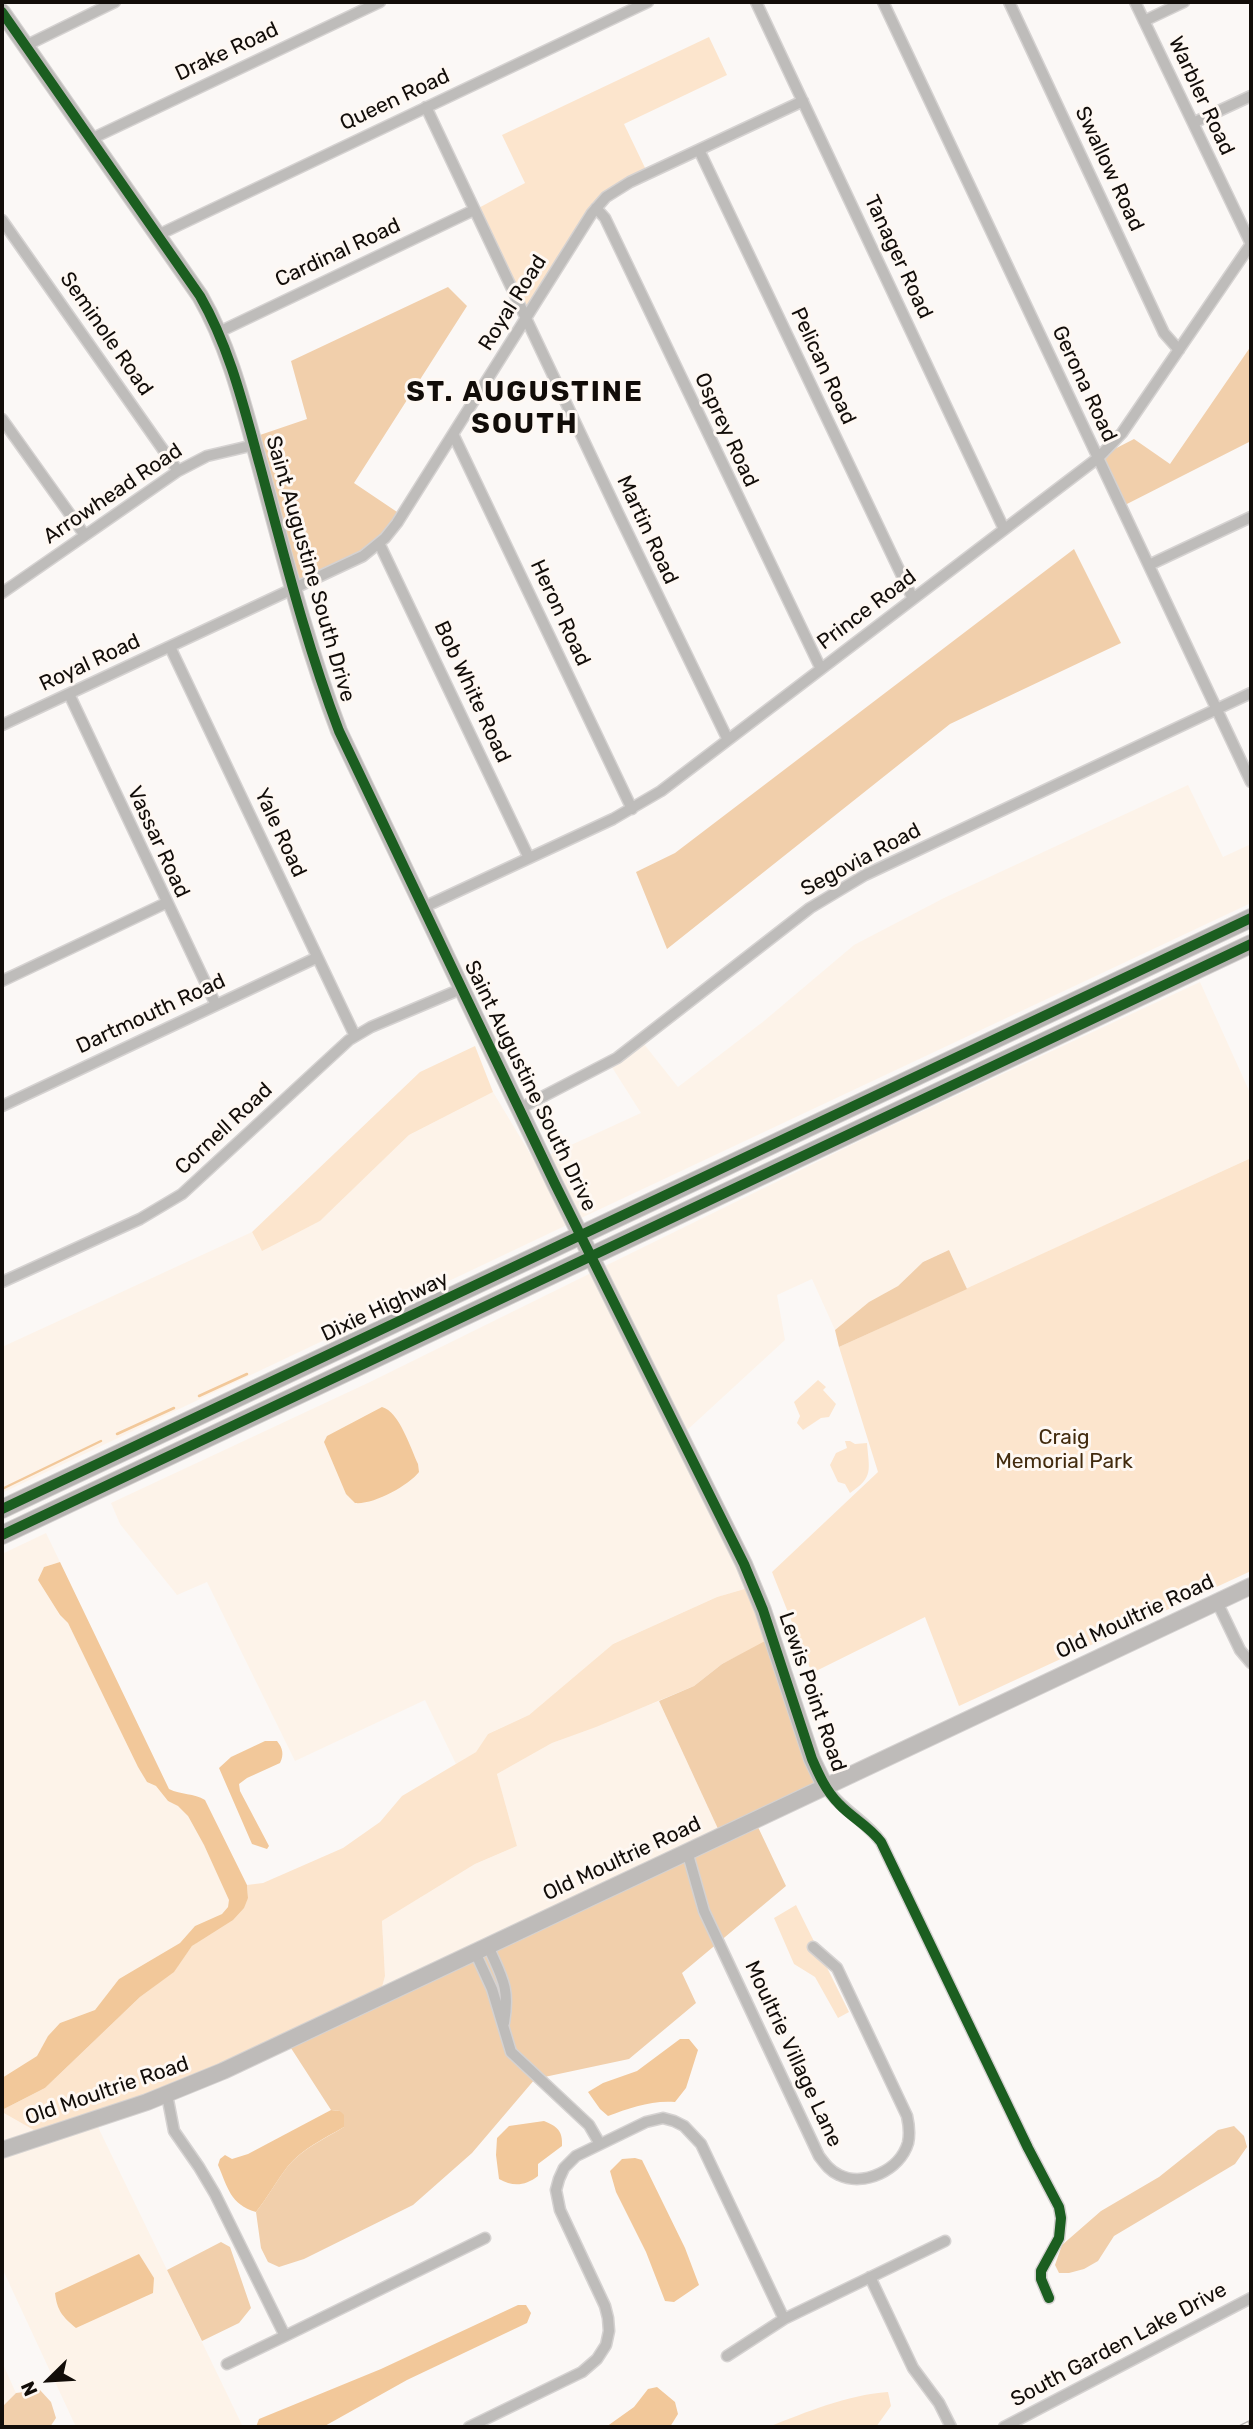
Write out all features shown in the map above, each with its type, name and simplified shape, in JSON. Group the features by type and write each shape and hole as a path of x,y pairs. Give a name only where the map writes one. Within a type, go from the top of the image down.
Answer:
{"main road":[{"name":"Dixie Highway","path":"2,1509 1251,918"},
{"name":"Dixie Highway","path":"2,1535 1251,944"},
{"path":"959,1057 968,1077"}],"street":[{"path":"25,46 115,2"},
{"name":"Drake Road","path":"91,139 380,2"},
{"name":"Queen Road","path":"158,235 648,2"},
{"name":"Tanager Road","path":"756,2 1004,529"},
{"name":"Gerona Road","path":"883,2 1251,782"},
{"name":"Swallow Road","path":"1009,2 1164,333 1179,350"},
{"name":"Warbler Road","path":"1135,2 1251,244"},
{"path":"1144,21 1184,2"},
{"name":"Saint Augustine South Drive","path":"2,12 200,296 219,332 254,445 311,652 339,731 581,1236"},
{"path":"1193,123 1251,96"},
{"name":"Royal Road","path":"2,725 355,561 379,544 397,523 596,208 606,197 629,182 803,101"},
{"name":"Martin Road","path":"426,107 728,740"},
{"name":"Pelican Road","path":"699,150 913,599"},
{"name":"Osprey Road","path":"596,208 606,218 821,669"},
{"name":"Cardinal Road","path":"219,332 474,210"},
{"name":"Seminole Road","path":"2,220 178,471"},
{"name":"Prince Road","path":"422,908 632,809 661,791 1098,458 1122,433 1251,244"},
{"path":"2,419 84,534"},
{"name":"Heron Road","path":"453,434 632,809"},
{"name":"Arrowhead Road","path":"2,593 178,471 216,453 254,445"},
{"path":"1149,565 1251,517"},
{"name":"Bob White Road","path":"379,544 529,858"},
{"name":"Yale Road","path":"170,647 355,1036"},
{"name":"Segovia Road","path":"519,1110 617,1058 837,890 1251,693"},
{"name":"Vassar Road","path":"69,694 216,1005"},
{"path":"2,981 166,903"},
{"name":"Dartmouth Road","path":"2,1106 316,958"},
{"name":"Cornell Road","path":"2,1282 140,1219 182,1194 335,1050 371,1027 461,989"},
{"name":"Lewis Point Road","path":"581,1236 744,1564 763,1610 812,1759 825,1786 837,1802 867,1826 881,1842 1059,2207 1059,2238 1041,2271 1041,2279 1049,2298"},
{"path":"194,1418 204,1440"},
{"name":"Old Moultrie Road","path":"2,2150 167,2095 223,2071 1251,1586"},
{"path":"1217,1602 1240,1650 1250,1660"},
{"name":"Moultrie Village Lane","path":"687,1852 704,1911 819,2157 828,2168 840,2176 869,2178 885,2171 904,2153 909,2130 907,2116 836,1968 813,1947"},
{"path":"482,1949 506,1992 508,2001 504,2026 511,2052 589,2125 600,2144"},
{"path":"167,2095 174,2131 207,2180 285,2336"},
{"path":"469,2427 582,2372 597,2359 606,2345 609,2331 605,2306 561,2210 556,2190 564,2168 576,2156 646,2122 663,2119 684,2126 701,2144 784,2319"},
{"path":"227,2364 485,2238"},
{"path":"727,2356 784,2319 945,2241"},
{"path":"870,2277 913,2368 939,2403 951,2427"},
{"name":"South Garden Lake Drive","path":"1004,2427 1251,2298"}],"shaded area":[{"path":"448,287 467,306 354,483 403,516 379,546 299,587 257,436 307,419 291,361"},
{"path":"1251,346 1251,441 1123,506 1097,458 1134,439 1170,464"},
{"path":"1074,549 1121,643 950,724 667,949 636,872 675,853"},
{"path":"1188,785 1223,857 1251,844 1251,903 579,1219 547,1156 641,1113 608,1061 640,1039 678,1087 764,1021 854,945 944,898"},
{"path":"1200,982 1251,1095 1251,1158 967,1289 949,1250 923,1262 898,1286 869,1302 835,1330 812,1279 777,1295 785,1340 685,1432 603,1267 876,1133"},
{"path":"493,1092 569,1224 2,1493 2,1347 252,1232 261,1250 320,1221 409,1135"},
{"path":"949,1250 967,1289 839,1347 835,1330 869,1302 898,1286 923,1262"},
{"path":"593,1272 748,1588 717,1597 613,1644 529,1715 488,1734 476,1752 456,1764 425,1700 295,1761 207,1582 177,1595 120,1524 111,1503 370,1382"},
{"path":"382,1407 394,1415 399,1423 419,1472 390,1494 355,1503 346,1494 324,1442 327,1436"},
{"path":"46,1533 60,1562 44,1567 59,1615 68,1623 147,1782 156,1786 168,1801 178,1805 188,1816 230,1900 222,1914 195,1926 180,1943 119,1979 95,2010 60,2023 48,2036 37,2056 2,2078 2,1554"},
{"path":"60,1562 169,1789 205,1800 247,1885 248,1898 244,1908 233,1920 192,1946 174,1972 140,1997 45,2088 2,2110 2,2078 37,2056 48,2036 60,2023 95,2010 119,1979 180,1943 195,1926 222,1914 228,1907 229,1900 188,1816 168,1801 156,1786 147,1782 138,1767 68,1623 38,1580 44,1567"},
{"path":"765,1641 817,1784 719,1831 659,1701 694,1686 722,1664"},
{"path":"659,1701 719,1831 381,1991 385,1976 382,1921 475,1864 517,1846 497,1774 552,1743"},
{"path":"265,1741 277,1741 282,1749 280,1763 239,1784 240,1791 269,1846 267,1849 252,1844 219,1768 231,1757"},
{"path":"757,1825 786,1886 682,1973 696,2003 629,2059 535,2079 472,2153 413,2205 304,2259 279,2267 268,2262 261,2248 256,2212 284,2171 300,2154 344,2127 340,2111 331,2110 289,2045"},
{"path":"680,2039 689,2039 698,2050 686,2088 675,2102 649,2103 608,2116 600,2109 588,2092 603,2083 637,2071"},
{"path":"331,2110 340,2111 344,2115 344,2127 300,2154 284,2171 256,2212 235,2200 218,2165 220,2159 225,2155 232,2159 248,2154"},
{"path":"2,2112 39,2133 2,2145"},
{"path":"544,2121 558,2130 562,2146 538,2164 538,2176 533,2179 519,2184 499,2179 497,2138 509,2126"},
{"path":"97,2125 243,2427 76,2427 2,2268 2,2155"},
{"path":"1234,2126 1244,2136 1247,2147 1235,2164 1114,2236 1098,2261 1084,2269 1059,2273 1055,2265 1062,2245 1101,2211 1159,2177 1218,2130"},
{"path":"622,2159 642,2160 685,2248 699,2285 674,2302 665,2301 646,2252 616,2192 610,2171"},
{"path":"221,2242 230,2247 251,2308 239,2323 202,2341 167,2270"},
{"path":"139,2254 154,2278 153,2293 76,2328 64,2317 57,2305 55,2293"},
{"path":"518,2305 526,2305 531,2313 527,2323 407,2380 323,2427 256,2427 259,2419 381,2369"},
{"path":"2,2362 16,2393 2,2407"},
{"path":"657,2387 675,2402 678,2414 670,2427 606,2427 634,2407 648,2389"},
{"path":"40,2390 51,2402 56,2418 50,2427 2,2427 2,2407 16,2393"}],"green space":[{"path":"709,37 727,75 624,124 647,172 613,190 527,317 473,211 525,183 502,135"},
{"path":"475,1046 493,1092 409,1135 320,1221 262,1251 252,1232 420,1072"},
{"name":"Craig Memorial Park","path":"1251,1158 1251,1571 959,1706 925,1617 812,1673 772,1572 878,1472 839,1347"},
{"path":"818,1380 826,1387 823,1390 836,1404 829,1417 821,1418 803,1430 797,1423 800,1416 794,1402"},
{"path":"845,1441 867,1443 869,1460 866,1477 850,1493 845,1484 838,1482 830,1465 836,1453 847,1448"},
{"path":"748,1588 768,1641 722,1664 694,1686 552,1743 497,1774 517,1846 475,1864 382,1921 385,1976 381,1991 183,2083 39,2133 2,2112 45,2088 140,1997 174,1971 192,1946 248,1898 247,1885 263,1883 343,1848 380,1822 402,1796 476,1752 488,1734 529,1715 613,1644 717,1597"},
{"path":"796,1905 849,2012 838,2018 815,1977 794,1964 774,1918"},
{"path":"888,2392 891,2406 876,2427 768,2427 842,2400"}],"waterway":[{"path":"199,1396 247,1374"},
{"path":"117,1434 174,1408"},
{"path":"2,1489 101,1441"}],"railway":[{"path":"1241,2427 1251,2422"}],"cycle path":[{"path":"2,12 200,296 211,316 235,379 306,632 339,731 555,1184 744,1564 763,1610 820,1777 839,1804 881,1842 1059,2207 1059,2238 1041,2271 1041,2279 1049,2298"},
{"path":"2,1509 1251,918"},
{"path":"2,1535 1251,944"}],"district":[{"name":"ST. AUGUSTINE SOUTH","path":"525,409"}]}
